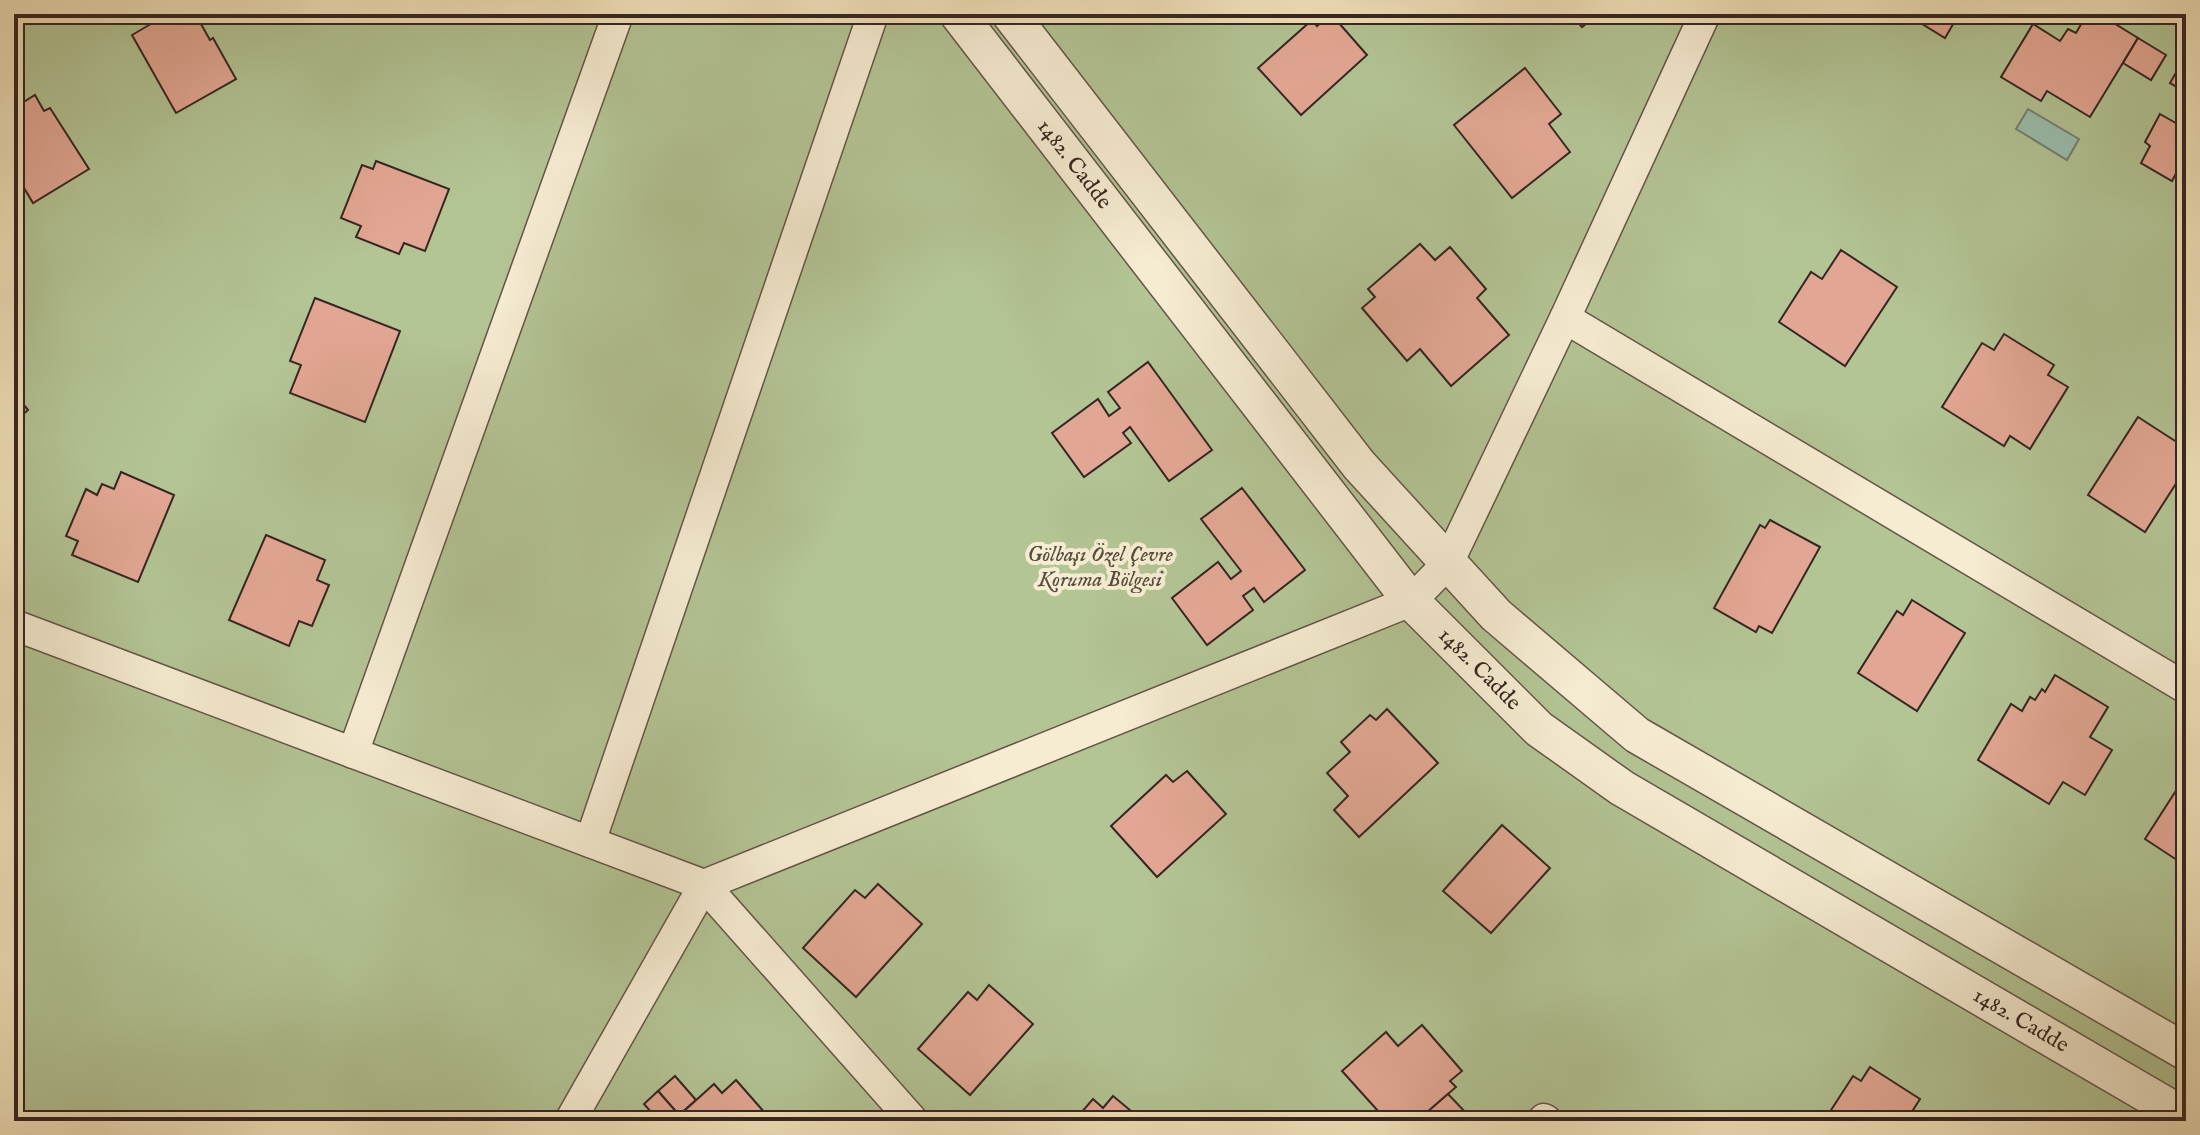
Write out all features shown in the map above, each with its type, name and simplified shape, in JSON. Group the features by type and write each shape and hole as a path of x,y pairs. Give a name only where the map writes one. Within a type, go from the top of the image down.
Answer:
{"street":[{"path":"353,753 618,14"},
{"path":"590,842 873,14"},
{"name":"1482. Cadde","path":"958,14 1411,601 1539,729 1622,788 2186,1117"},
{"name":"1482. Cadde","path":"1010,14 1359,465 1496,615 1637,735 2186,1052"},
{"path":"570,1121 704,885 1411,601 1448,563 1705,14"},
{"path":"1565,318 2186,688"},
{"path":"14,625 704,885 913,1121"}],"green space":[{"name":"Gölbaşı Özel Çevre Koruma Bölgesi","path":"14,14 2186,14 2186,1121 14,1121"}],"shaded area":[{"path":"2028,109 2079,139 2067,160 2016,129"}],"building":[{"path":"168,14 190,14 193,20 197,17 236,79 176,113 132,35"},
{"path":"1331,14 1367,55 1301,115 1258,68 1312,20 1317,26"},
{"path":"1571,14 1598,14 1582,27"},
{"path":"1906,14 1959,14 1945,38"},
{"path":"2087,14 2099,14 2138,38 2090,117 2047,91 2041,101 2001,77 2033,24 2060,41 2068,29 2076,33"},
{"path":"2138,38 2166,55 2151,80 2123,63"},
{"path":"2186,55 2186,92 2170,83"},
{"path":"1525,68 1561,114 1549,124 1570,152 1512,198 1454,125"},
{"path":"35,95 44,111 50,108 89,169 33,203 14,171 14,108"},
{"path":"2160,114 2181,126 2186,117 2186,172 2179,168 2172,181 2141,163 2150,146 2145,142"},
{"path":"376,161 449,189 425,251 404,243 399,254 356,237 361,226 341,218 362,165 373,169"},
{"path":"1420,244 1435,260 1450,247 1486,289 1477,298 1509,335 1451,386 1420,349 1407,361 1362,308 1375,297 1368,289"},
{"path":"1841,250 1897,287 1845,366 1779,322 1811,272 1822,279"},
{"path":"315,298 400,331 365,422 290,393 301,365 290,361"},
{"path":"2004,334 2054,365 2048,375 2068,387 2030,449 2010,436 2004,446 1942,407 1982,343 1994,350"},
{"path":"1148,362 1212,450 1169,481 1130,427 1123,433 1131,443 1084,477 1052,433 1098,399 1109,416 1120,408 1108,392"},
{"path":"14,393 28,410 14,422"},
{"path":"2138,417 2186,448 2186,468 2145,532 2088,495"},
{"path":"14,435 23,447 14,455"},
{"path":"121,472 174,495 138,582 72,555 78,541 66,536 86,489 97,495 102,484 114,489"},
{"path":"1242,488 1305,570 1264,602 1254,588 1243,596 1253,610 1207,645 1172,598 1218,562 1231,579 1241,571 1201,519"},
{"path":"1770,520 1820,547 1772,633 1759,626 1756,632 1714,608 1760,525 1765,528"},
{"path":"266,535 325,560 317,580 329,585 312,626 299,621 289,646 229,620"},
{"path":"1912,600 1965,633 1917,711 1858,673 1897,611 1903,615"},
{"path":"2055,675 2108,707 2090,737 2112,750 2085,795 2063,782 2049,804 1978,760 2011,704 2022,711 2030,697 2035,700 2042,689 2045,692"},
{"path":"1387,709 1438,763 1359,837 1334,810 1348,796 1327,773 1350,752 1341,742 1370,715 1376,720"},
{"path":"1187,771 1226,814 1157,877 1111,826 1166,775 1173,782"},
{"path":"2186,775 2186,866 2145,839"},
{"path":"1502,825 1550,868 1491,933 1443,891"},
{"path":"878,884 922,924 856,997 803,948 855,890 865,898"},
{"path":"989,985 1033,1024 970,1095 918,1049 968,992 977,1000"},
{"path":"1422,1025 1462,1071 1450,1081 1456,1087 1417,1121 1387,1121 1342,1071 1386,1032 1398,1046"},
{"path":"1870,1067 1920,1099 1906,1121 1824,1121 1853,1076 1861,1081"},
{"path":"675,1076 696,1100 679,1115 658,1091"},
{"path":"736,1080 772,1121 673,1121 714,1084 722,1093"},
{"path":"658,1091 679,1115 673,1121 659,1121 644,1104"},
{"path":"1448,1094 1468,1115 1461,1121 1417,1121"},
{"path":"1113,1096 1143,1121 1074,1121 1093,1099 1103,1108"}]}
